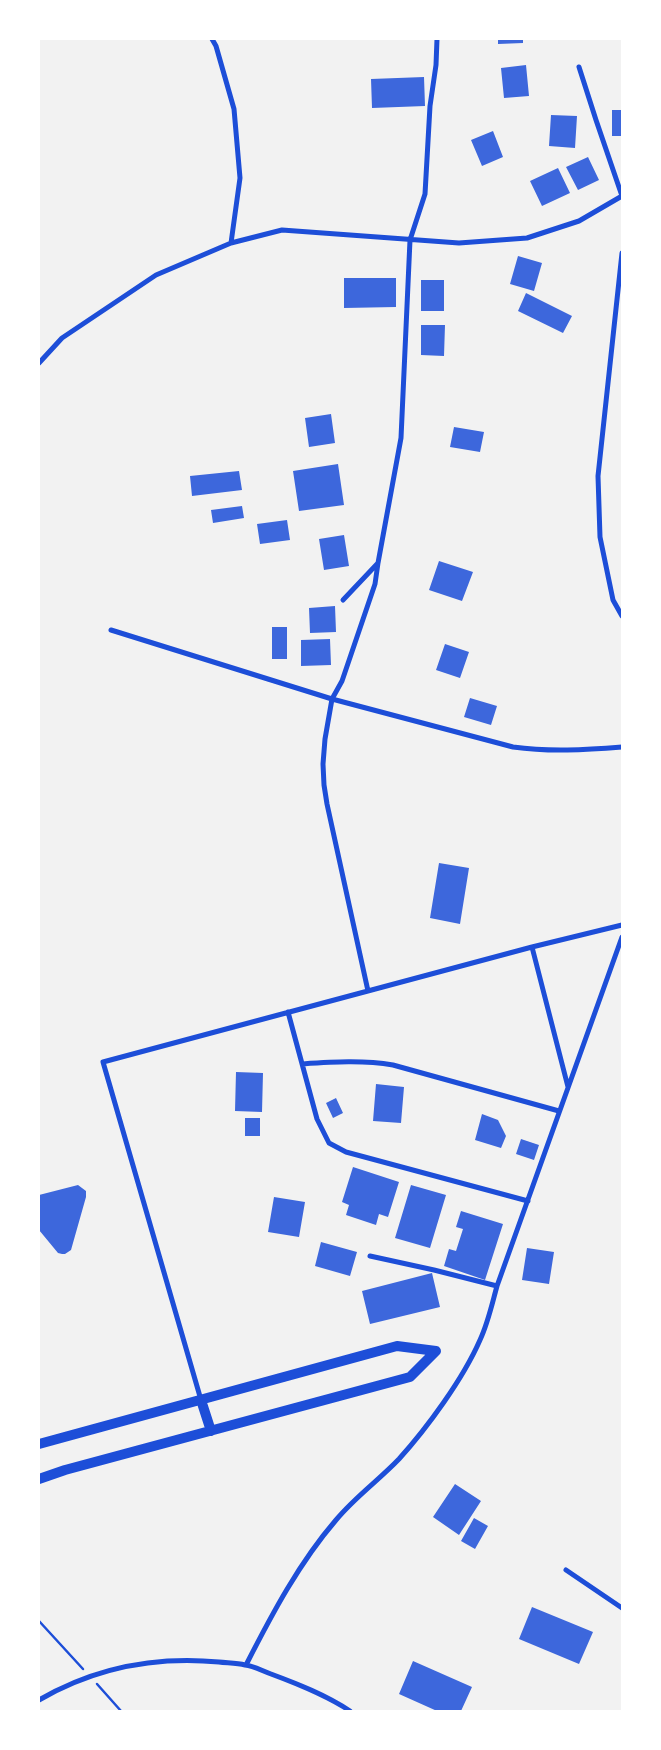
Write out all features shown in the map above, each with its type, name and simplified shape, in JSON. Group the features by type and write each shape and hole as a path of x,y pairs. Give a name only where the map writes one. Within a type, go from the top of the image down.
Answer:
{"main road":[{"path":"39,1444 397,1346 436,1351 410,1377 65,1470 39,1479"},
{"path":"201,1400 211,1431"}],"street":[{"path":"212,39 216,46 234,109 240,178 231,243"},
{"path":"368,991 324,785 325,739 332,699 342,681 375,584 401,438 410,240 425,194 430,106 436,65 437,39"},
{"path":"39,363 62,338 156,276 231,243 282,230 459,243 527,238 579,221 622,196 580,67"},
{"path":"622,253 598,476 600,538 613,600 622,616"},
{"path":"343,600 378,563"},
{"path":"111,630 332,699 513,747 535,750 582,750 622,747"},
{"path":"201,1400 103,1062 532,947 622,925"},
{"path":"246,1665 273,1610 307,1558 354,1500 397,1460 418,1437 458,1379 480,1340 497,1286 622,936"},
{"path":"532,947 568,1087"},
{"path":"288,1012 317,1119 330,1144 337,1148 528,1201"},
{"path":"302,1064 374,1062 393,1065 559,1111"},
{"path":"370,1256 497,1286"},
{"path":"566,1570 622,1608"},
{"path":"39,1700 90,1676 125,1666 160,1661 204,1661 246,1665 298,1684 350,1711"}],"path":[{"path":"39,1621 121,1711"}],"building":[{"path":"498,39 523,39 523,43 498,44"},
{"path":"526,65 529,96 504,98 501,68"},
{"path":"424,77 425,106 372,108 371,79"},
{"path":"612,110 622,110 622,136 612,136"},
{"path":"551,115 577,116 575,148 549,146"},
{"path":"493,131 503,157 482,166 471,140"},
{"path":"588,157 599,180 578,190 566,167"},
{"path":"558,168 570,193 542,206 530,181"},
{"path":"518,256 542,263 534,291 510,284"},
{"path":"344,278 396,278 396,307 344,308"},
{"path":"421,280 444,280 444,311 421,311"},
{"path":"526,293 572,316 563,333 518,311"},
{"path":"421,325 445,325 444,356 421,355"},
{"path":"331,414 335,443 309,447 305,418"},
{"path":"454,427 484,432 480,452 450,447"},
{"path":"338,464 344,505 299,511 293,471"},
{"path":"239,471 242,490 192,496 190,476"},
{"path":"242,506 244,518 213,523 211,510"},
{"path":"287,520 290,540 260,544 257,524"},
{"path":"344,535 349,566 324,570 319,539"},
{"path":"439,561 473,572 462,601 429,590"},
{"path":"335,606 336,632 310,633 309,608"},
{"path":"272,627 287,627 287,659 272,659"},
{"path":"330,639 331,665 301,666 301,640"},
{"path":"445,644 469,652 460,678 436,670"},
{"path":"470,698 497,706 491,725 464,717"},
{"path":"439,863 469,868 460,924 430,918"},
{"path":"236,1072 263,1073 262,1112 235,1111"},
{"path":"376,1084 404,1087 401,1123 373,1121"},
{"path":"336,1098 343,1113 333,1118 326,1103"},
{"path":"482,1114 498,1120 506,1136 501,1148 475,1140"},
{"path":"245,1118 260,1118 260,1136 245,1136"},
{"path":"521,1139 539,1145 534,1160 516,1154"},
{"path":"353,1167 399,1182 388,1217 379,1214 376,1225 346,1215 349,1205 342,1202"},
{"path":"78,1185 86,1191 86,1197 71,1250 65,1254 58,1253 39,1230 39,1195"},
{"path":"411,1185 446,1195 430,1248 395,1238"},
{"path":"274,1197 305,1202 299,1237 268,1232"},
{"path":"461,1211 503,1224 485,1280 444,1266 449,1249 456,1251 463,1229 456,1227"},
{"path":"321,1242 357,1252 350,1276 315,1266"},
{"path":"527,1248 554,1252 549,1284 522,1280"},
{"path":"432,1273 440,1307 370,1324 362,1291"},
{"path":"455,1484 481,1501 459,1535 433,1517"},
{"path":"474,1518 488,1526 475,1549 461,1541"},
{"path":"532,1607 593,1632 579,1664 519,1639"},
{"path":"413,1661 472,1687 461,1711 437,1711 399,1694"}]}
